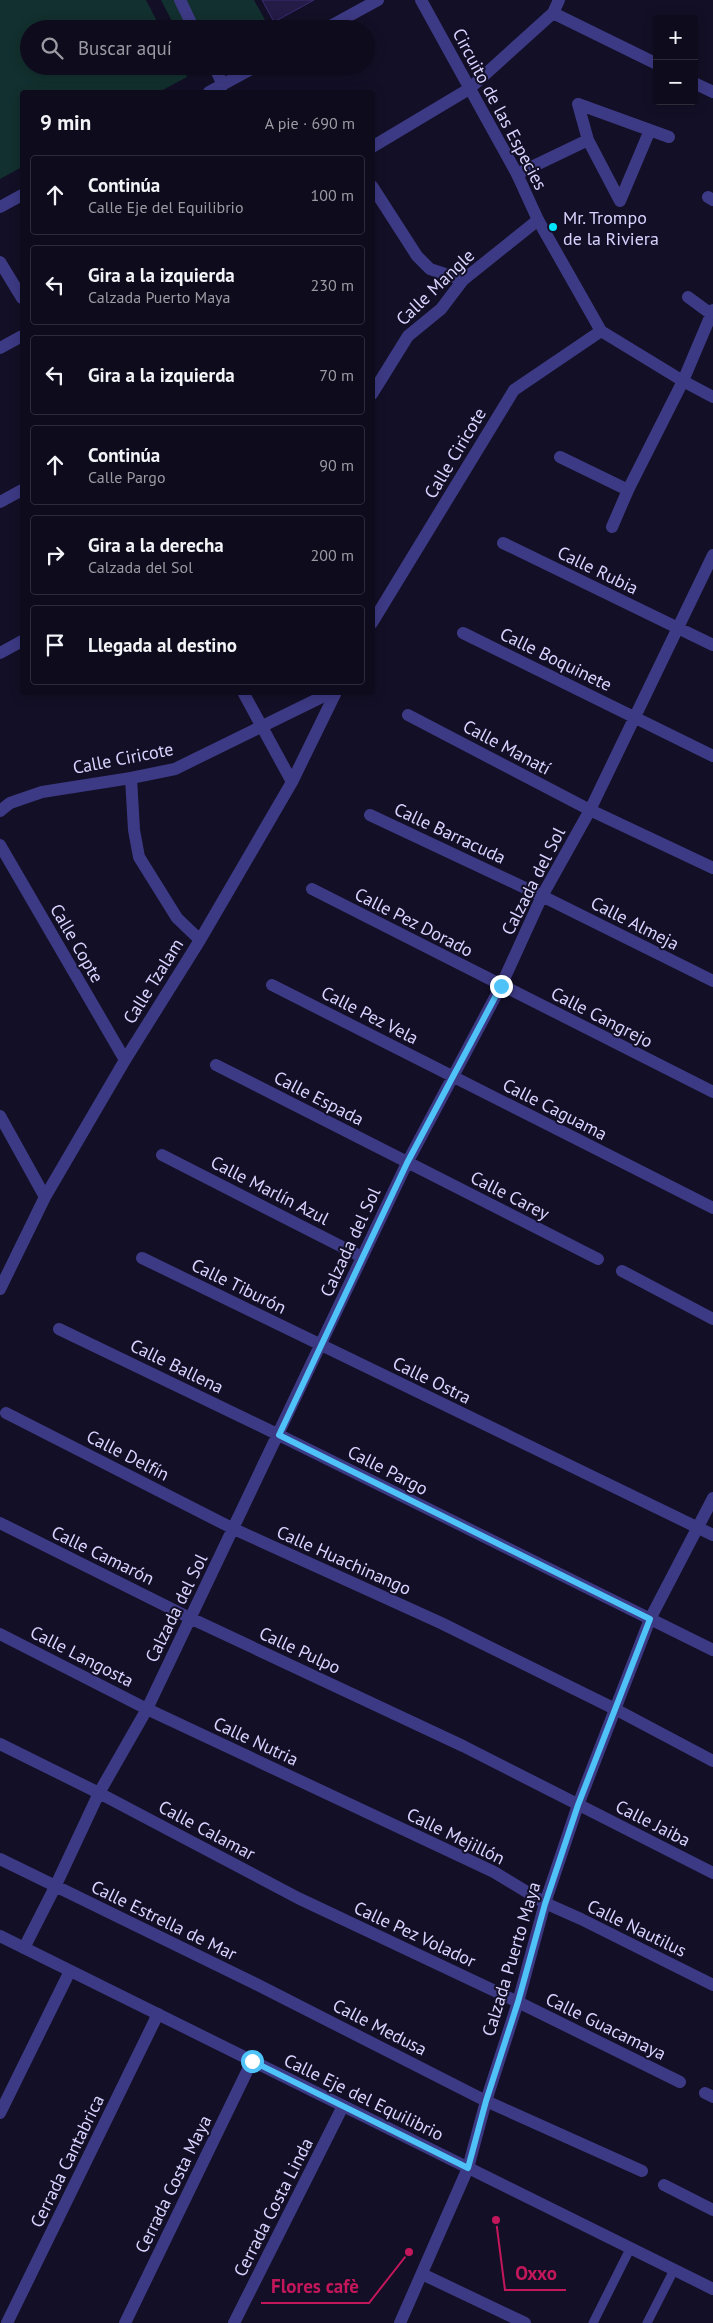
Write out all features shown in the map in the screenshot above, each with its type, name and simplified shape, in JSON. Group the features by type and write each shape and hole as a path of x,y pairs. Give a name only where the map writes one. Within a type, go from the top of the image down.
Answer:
{"street":[{"path":"180,0 190,20"},
{"path":"341,20 378,0"},
{"name":"Circuito de las Especies","path":"421,0 517,174 538,220 600,331 683,382 713,397"},
{"path":"375,145 469,88 553,13 559,0"},
{"path":"553,13 653,62"},
{"path":"218,75 223,85"},
{"path":"213,90 241,75"},
{"path":"698,85 713,92"},
{"path":"650,130 620,201 588,140 578,104 650,130 669,138"},
{"path":"517,174 588,140"},
{"path":"375,191 417,256 430,269 463,280"},
{"path":"0,207 20,196"},
{"name":"Calle Mangle","path":"375,389 408,336 441,309 463,280 538,220"},
{"path":"0,262 20,295"},
{"path":"612,528 628,490 683,382 712,312 688,297"},
{"name":"Calle Ciricote","path":"375,618 514,390 600,331"},
{"path":"0,348 20,337"},
{"path":"560,457 628,490"},
{"path":"0,502 20,491"},
{"name":"Calle Rubia","path":"503,543 713,645"},
{"name":"Calzada del Sol","path":"24,1948 99,1793 148,1709 407,1163 501,986 542,896 590,810 713,555"},
{"name":"Calle Boquinete","path":"463,633 713,756"},
{"path":"0,653 20,642"},
{"path":"245,695 292,782"},
{"name":"Calle Ciricote","path":"0,811 10,803 42,792 175,769 326,695"},
{"name":"Calle Tzalam","path":"0,1288 45,1197 125,1060 200,940 292,782 335,695"},
{"name":"Calle Manatí","path":"408,715 590,810 713,868"},
{"path":"131,778 134,830 139,857 177,918 200,940"},
{"name":"Calle Barracuda","path":"370,815 542,896"},
{"name":"Calle Copte","path":"0,845 125,1060"},
{"name":"Calle Pez Dorado","path":"312,889 501,986"},
{"name":"Calle Almeja","path":"542,896 713,981"},
{"name":"Calle Pez Vela","path":"272,985 453,1076"},
{"name":"Calle Cangrejo","path":"501,986 713,1092"},
{"name":"Calle Espada","path":"216,1065 407,1163"},
{"name":"Calle Caguama","path":"453,1076 713,1208"},
{"path":"0,1116 45,1197"},
{"name":"Calle Marlín Azul","path":"162,1155 362,1257"},
{"name":"Calle Carey","path":"407,1163 598,1259"},
{"name":"Calle Tiburón","path":"142,1258 320,1346"},
{"path":"622,1270 713,1319"},
{"name":"Calle Ballena","path":"59,1329 279,1435"},
{"name":"Calle Ostra","path":"320,1346 713,1535"},
{"name":"Calle Delfín","path":"6,1413 234,1529"},
{"name":"Calle Pargo","path":"279,1435 713,1650"},
{"name":"Calzada Puerto Maya","path":"400,2323 468,2168 486,2101 518,2002 545,1904 578,1805 650,1619 713,1498"},
{"name":"Calle Camarón","path":"0,1523 190,1618"},
{"name":"Calle Huachinango","path":"234,1529 441,1622 615,1709 713,1761"},
{"name":"Calle Pulpo","path":"190,1618 395,1714 578,1805"},
{"name":"Calle Langosta","path":"0,1634 148,1709"},
{"name":"Calle Nutria","path":"148,1709 350,1804"},
{"name":"Calle Calamar","path":"0,1744 99,1793 298,1898"},
{"name":"Calle Mejillón","path":"350,1804 494,1872 545,1904"},
{"name":"Calle Jaiba","path":"578,1805 713,1873"},
{"name":"Calle Estrella de Mar","path":"0,1859 258,1985"},
{"name":"Calle Pez Volador","path":"298,1898 518,2002"},
{"name":"Calle Nautilus","path":"545,1904 580,1919 713,1985"},
{"name":"Calle Eje del Equilibrio","path":"0,1936 713,2289"},
{"path":"0,2114 70,1971"},
{"name":"Calle Medusa","path":"258,1985 486,2101 642,2171"},
{"name":"Calle Guacamaya","path":"518,2002 680,2082"},
{"name":"Cerrada Cantabrica","path":"7,2323 158,2014"},
{"name":"Cerrada Costa Maya","path":"125,2323 252,2061"},
{"name":"Cerrada Costa Linda","path":"234,2323 343,2106"},
{"path":"664,2185 713,2210"},
{"path":"422,2274 524,2323"}],"lane":[{"path":"593,2323 630,2249"},
{"path":"646,2323 674,2270"}],"green space":[{"path":"0,0 146,0 156,20 20,20 20,75 186,75 187,77 163,90 20,90 20,168 0,179"},
{"path":"161,0 254,0 265,20 171,20"}],"building":[{"path":"262,0 314,0 278,20 273,20"}],"place":[{"name":"Mr. Trompo de la Riviera","path":"553,227"},
{"name":"Oxxo","path":"496,2220"},
{"name":"Flores cafè","path":"409,2252"}],"route":[{"path":"252,2061 468,2168 486,2101 518,2002 545,1904 578,1805 650,1619 279,1435 407,1163 501,986"}]}
